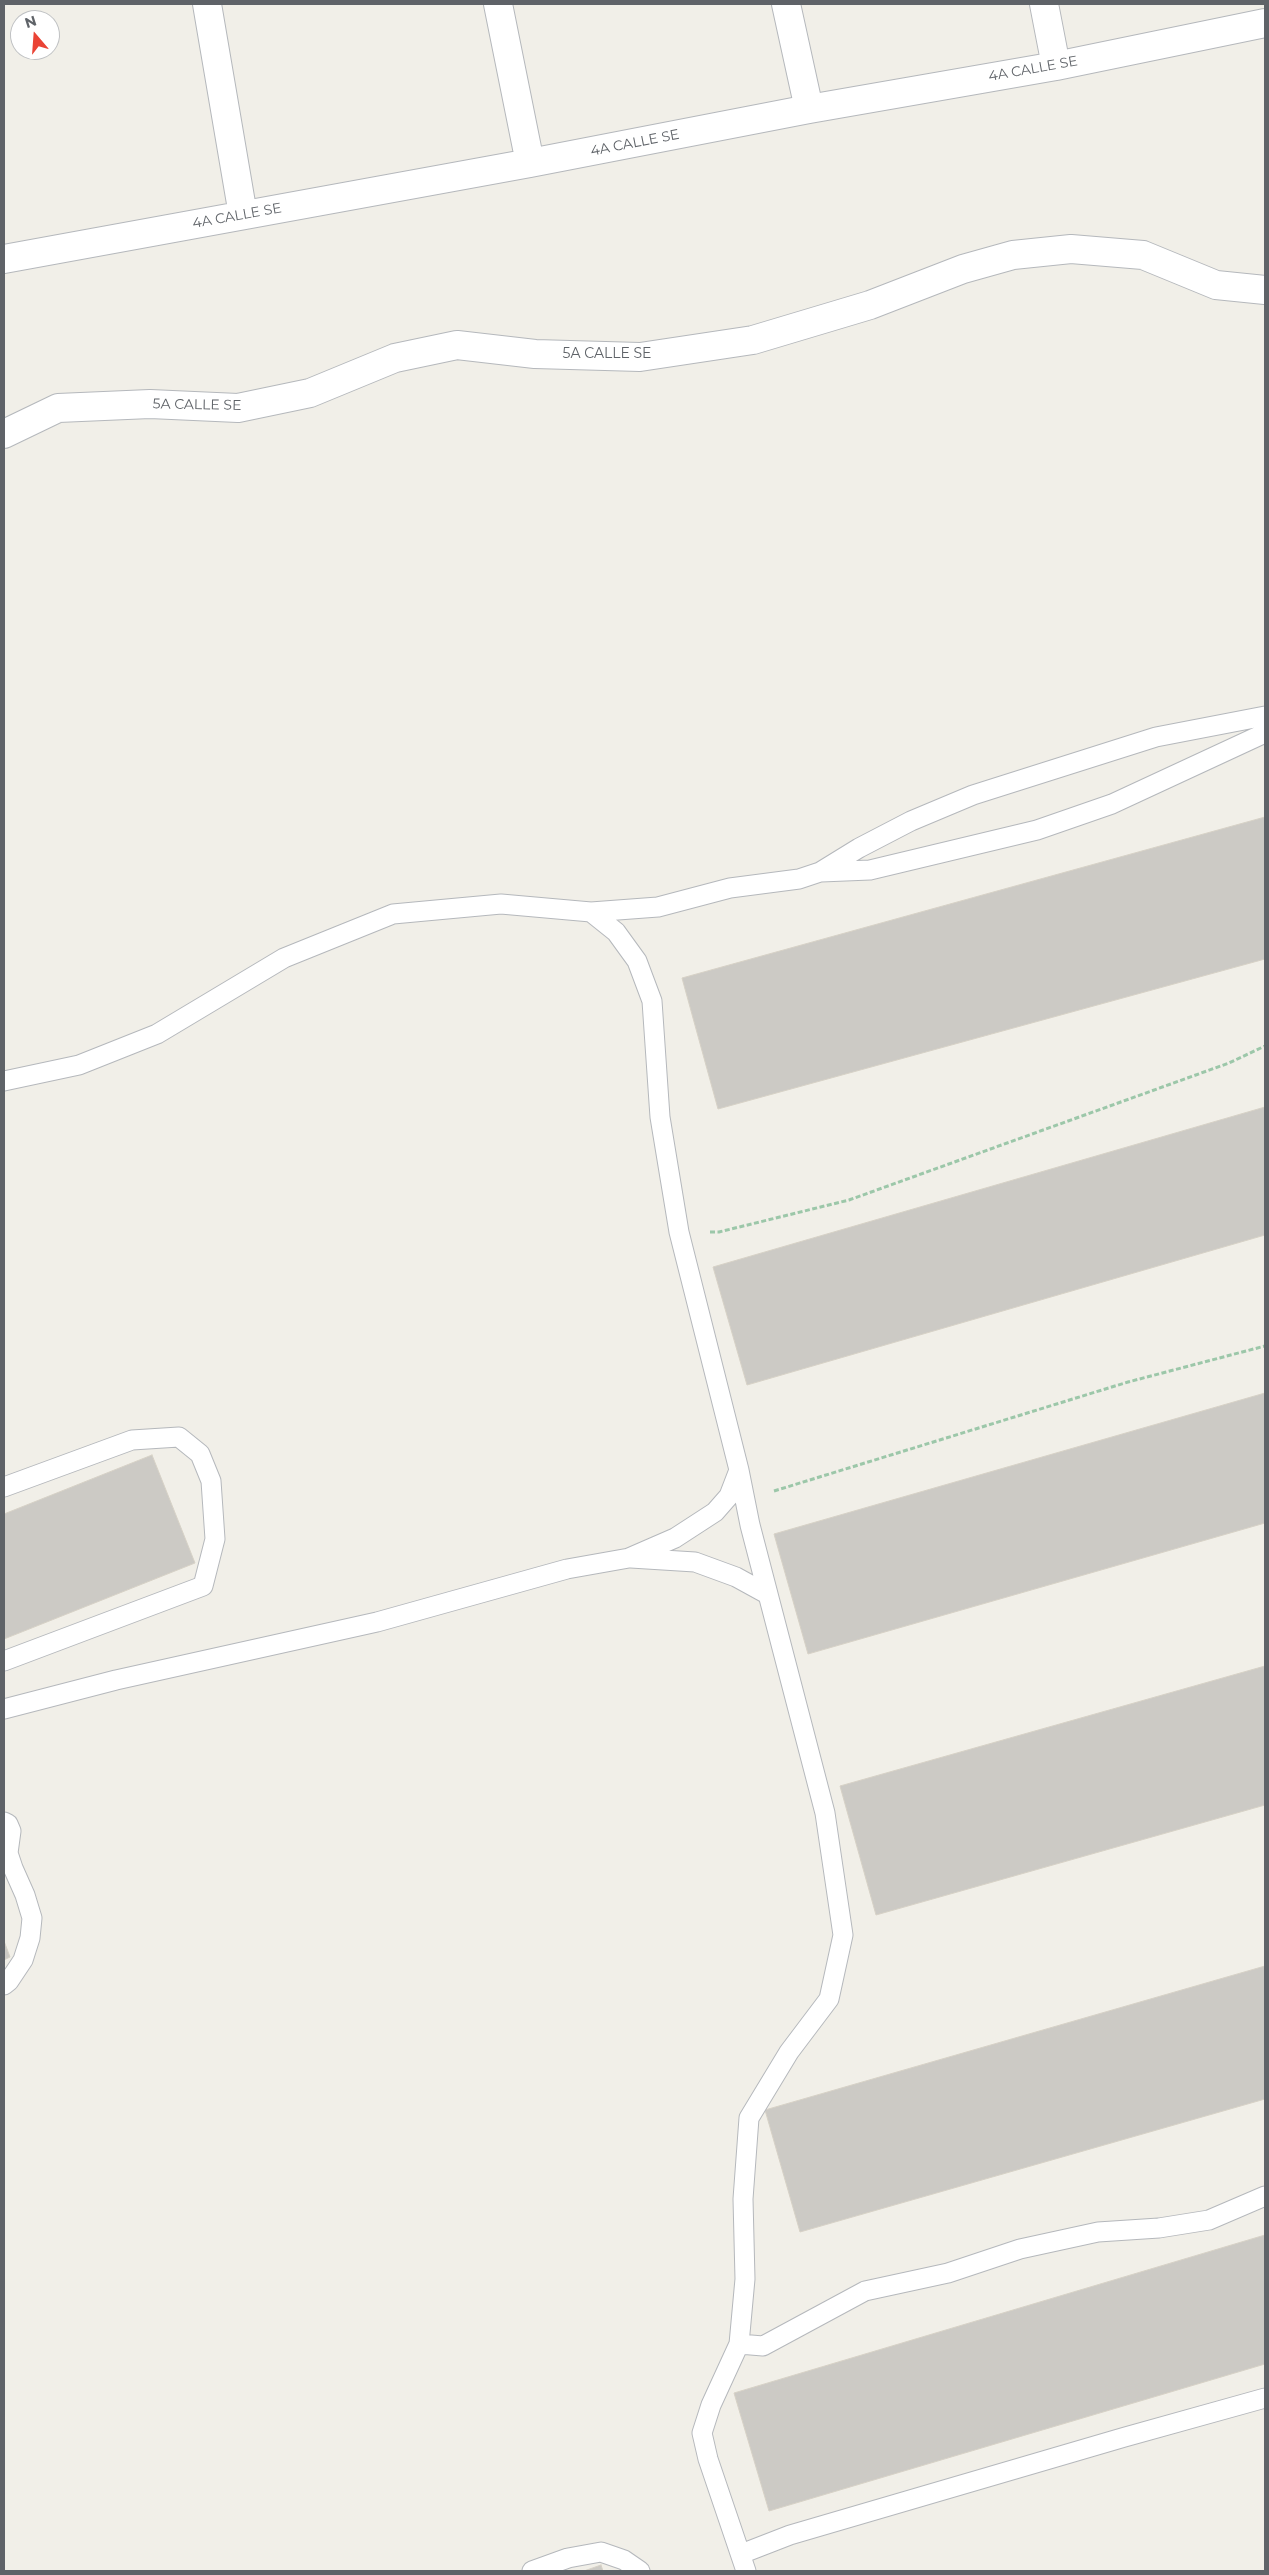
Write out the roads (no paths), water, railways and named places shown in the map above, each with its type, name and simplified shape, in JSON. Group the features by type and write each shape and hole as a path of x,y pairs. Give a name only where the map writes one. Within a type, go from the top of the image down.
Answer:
{"street":[{"path":"207,4 243,215"},
{"path":"498,4 530,163"},
{"path":"786,4 809,109"},
{"path":"1044,4 1056,66"},
{"name":"4A CALLE SE","path":"4,259 530,163 809,109 1056,66 1265,23"},
{"name":"5A CALLE SE","path":"4,434 58,408 150,404 238,408 310,393 394,358 457,345 535,354 640,356 753,340 870,305 963,269 1013,255 1071,249 1143,255 1216,285 1265,290"}],"lane":[{"path":"4,1081 79,1065 157,1034 284,958 393,914 500,904 590,912 658,907 714,892 799,879 820,872 859,848 911,821 973,795 1156,737 1265,716"},
{"path":"820,872 870,870 1037,830 1112,804 1265,733"},
{"path":"590,912 616,932 638,961 652,1001 660,1117 679,1232 739,1470 744,1499 767,1594 825,1813 843,1935 829,1999 788,2052 749,2118 743,2199 745,2280 739,2344 711,2405 702,2434 708,2459 744,2563 817,2527 1265,2398"},
{"path":"4,1487 132,1440 179,1437 200,1454 211,1481 215,1539 203,1586 4,1661"},
{"path":"4,1709 116,1680 377,1622 567,1569 629,1558 675,1538 715,1512 729,1496 739,1470"},
{"path":"629,1558 695,1562 736,1577 767,1594"},
{"path":"4,1822 8,1824 11,1831 8,1853 26,1895 32,1918 30,1938 23,1960 9,1981 4,1985"},
{"path":"739,2344 763,2346 865,2291 948,2272 1020,2249 1098,2232 1159,2228 1209,2220 1265,2196"},
{"path":"532,2571 568,2558 601,2552 624,2560 640,2571"}]}
